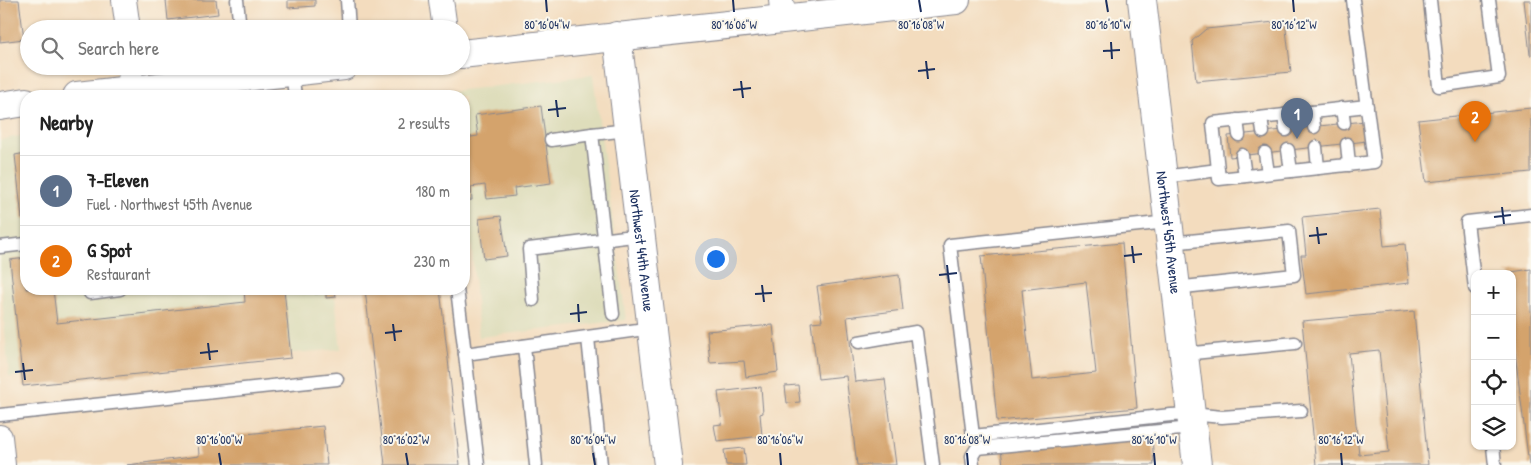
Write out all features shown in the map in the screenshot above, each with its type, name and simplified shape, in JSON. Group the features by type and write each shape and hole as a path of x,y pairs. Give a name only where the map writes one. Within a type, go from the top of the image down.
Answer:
{"street":[{"path":"124,0 127,20"},
{"path":"441,0 444,20"},
{"path":"470,53 617,36 782,9 956,0"},
{"name":"Northwest 45th Avenue","path":"1142,0 1197,465"},
{"name":"Northwest 44th Avenue","path":"617,36 668,465"},
{"path":"104,90 131,84 190,90 235,75"},
{"path":"256,75 294,84 319,75"},
{"path":"0,106 20,103"},
{"path":"0,437 3,465"}],"lane":[{"path":"237,0 239,20"},
{"path":"346,0 348,20"},
{"path":"1353,0 1374,162 1219,179 1213,123 1366,106"},
{"path":"1430,0 1439,86 1499,77 1489,0"},
{"path":"1342,108 1344,124"},
{"path":"1312,112 1314,127"},
{"path":"1284,115 1286,130"},
{"path":"1261,118 1263,132"},
{"path":"1238,120 1239,135"},
{"path":"551,140 628,130"},
{"path":"592,134 613,314"},
{"path":"1347,144 1349,164"},
{"path":"1316,147 1318,168"},
{"path":"1288,150 1291,171"},
{"path":"1266,152 1268,173"},
{"path":"1242,155 1245,176"},
{"path":"1163,177 1218,170"},
{"path":"1473,270 1467,222 1531,215"},
{"path":"1175,288 1294,276 1289,231 1169,233 950,246 973,436 1192,421"},
{"path":"533,300 528,249 641,235"},
{"path":"0,247 20,245"},
{"path":"458,295 478,465"},
{"path":"466,354 652,328"},
{"path":"860,342 916,332 932,465"},
{"path":"588,338 601,465"},
{"path":"1183,354 1294,343"},
{"path":"524,346 536,465"},
{"path":"0,415 337,379"},
{"path":"973,465 972,456 977,448 1222,417 1301,412"},
{"path":"1493,450 1495,465"}],"shaded area":[{"path":"593,75 626,320 479,337 470,227 470,90 462,90"},
{"path":"20,136 20,295 335,295 341,349 9,377 0,271 0,140"}],"building":[{"path":"0,0 19,0 22,20 20,20 20,40 0,42"},
{"path":"166,0 216,0 218,14 168,20"},
{"path":"288,0 315,0 315,6 288,8"},
{"path":"1524,0 1531,0 1531,55 1530,55"},
{"path":"1285,21 1291,72 1196,81 1192,41 1206,29"},
{"path":"541,106 551,183 514,188 515,196 487,199 485,185 471,187 472,200 470,200 470,137 478,136 475,115"},
{"path":"1531,108 1531,172 1426,182 1418,120"},
{"path":"1365,121 1367,141 1230,157 1228,136"},
{"path":"20,154 20,201 15,155"},
{"path":"1380,209 1384,246 1405,244 1409,283 1306,294 1301,255 1306,255 1302,217"},
{"path":"501,216 507,256 484,259 479,219"},
{"path":"1122,243 1137,408 997,421 981,256","holes":["1086,282 1096,373 1032,380 1022,290"]},
{"path":"20,259 20,295 54,295 57,323 245,302 244,295 285,295 291,358 23,386 10,260"},
{"path":"1531,269 1531,465 1529,465 1516,361 1516,271"},
{"path":"899,275 903,310 847,317 855,382 885,379 896,465 857,465 846,376 818,379 811,322 822,321 817,286"},
{"path":"326,295 336,295 336,297 326,298"},
{"path":"366,295 441,295 460,465 385,465"},
{"path":"1414,311 1428,465 1316,465 1302,321","holes":["1379,350 1389,452 1359,455 1349,353"]},
{"path":"773,325 778,372 746,377 744,361 710,363 707,331"},
{"path":"798,385 800,402 787,403 785,386"},
{"path":"761,387 763,413 760,414 762,436 717,441 714,425 722,424 718,392"},
{"path":"323,426 327,465 127,465 199,456 198,439"},
{"path":"1152,436 1154,465 1003,465 1001,449"},
{"path":"744,448 746,465 726,465 724,450"}],"place":[{"name":"7-Eleven","path":"1297,139"},
{"name":"G Spot","path":"1475,142"}]}
